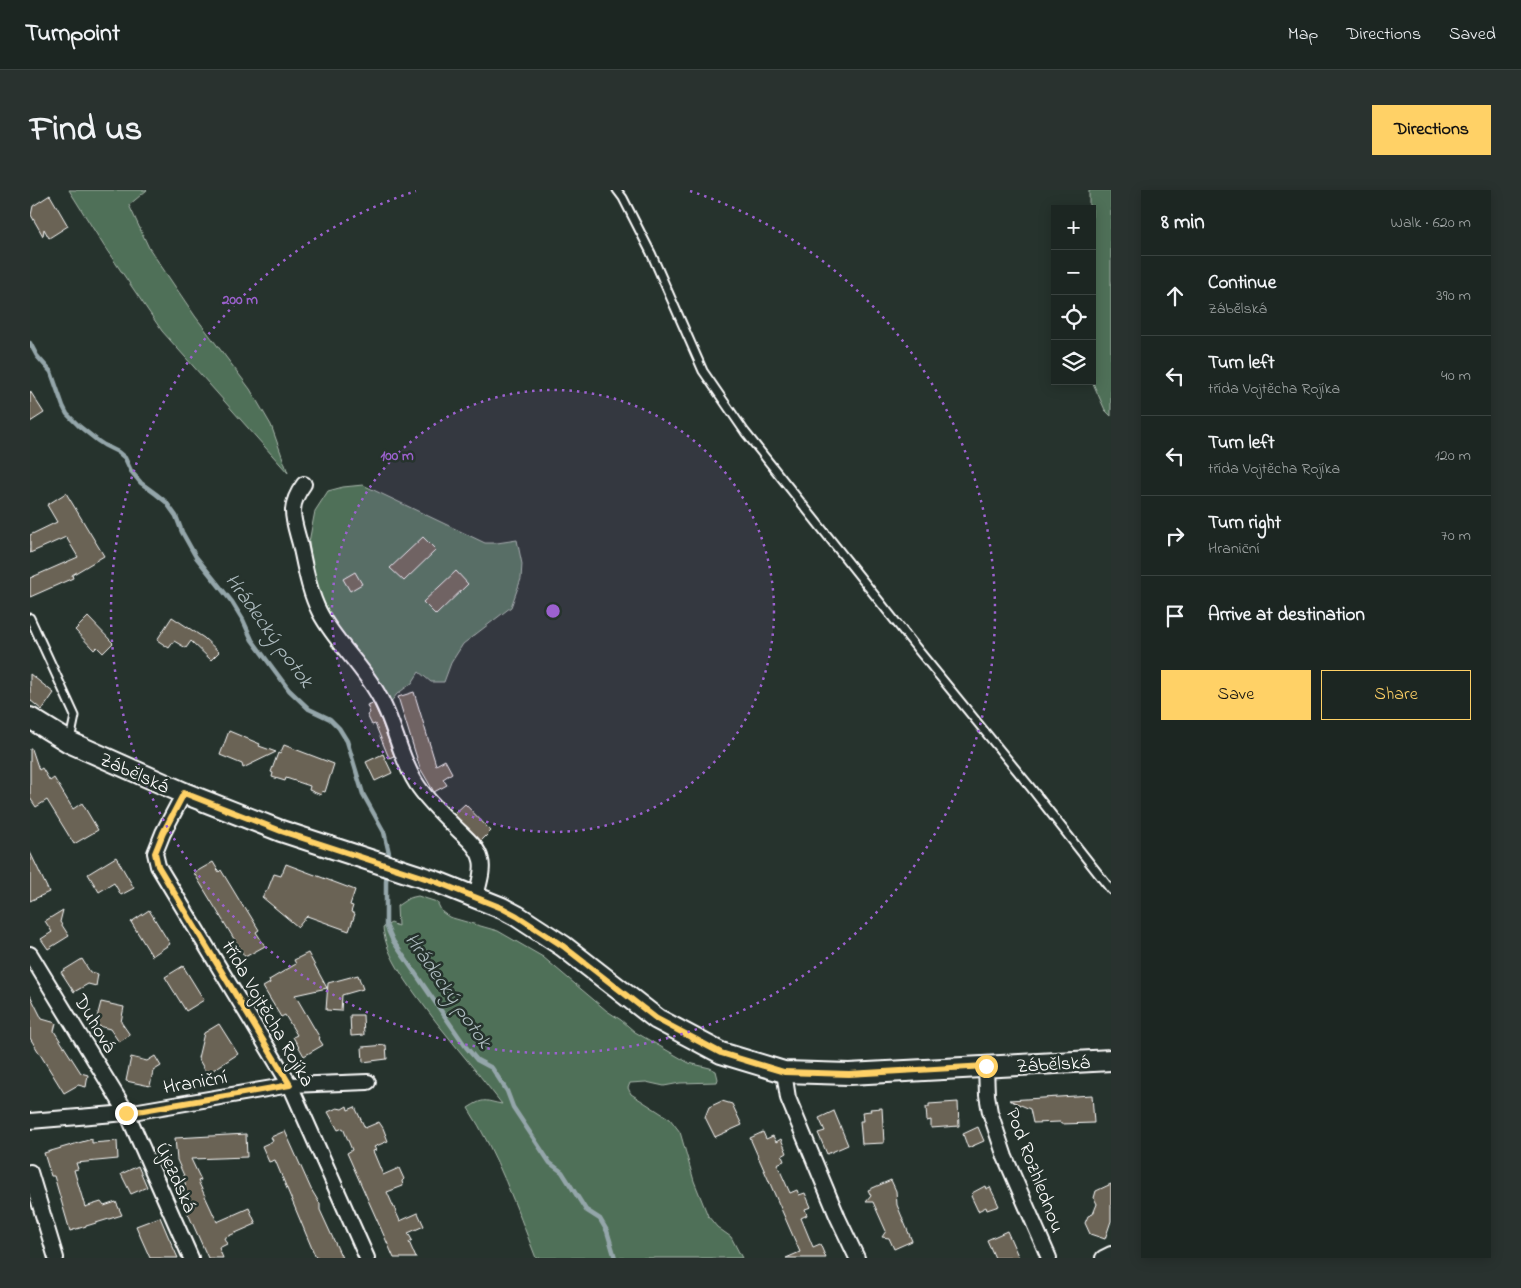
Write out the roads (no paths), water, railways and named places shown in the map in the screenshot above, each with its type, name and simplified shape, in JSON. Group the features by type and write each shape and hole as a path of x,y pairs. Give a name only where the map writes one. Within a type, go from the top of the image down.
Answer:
{"main road":[{"name":"Zábělská","path":"30,718 69,742 184,793 281,831 437,882 517,916 555,941 657,1019 721,1053 784,1072 849,1074 1111,1060"}],"street":[{"path":"304,484 296,495 292,509 311,591 320,612 334,634 380,696 406,765 416,783 477,850 482,861 476,897"},
{"name":"třída Vojtěcha Rojíka","path":"184,793 163,833 155,853 158,866 290,1085 367,1258"},
{"name":"Duhová","path":"30,954 126,1113"},
{"name":"Pod Rozhlednou","path":"986,1066 987,1095 993,1121 1005,1157 1049,1258"},
{"path":"784,1072 788,1098 856,1258"},
{"name":"Hraniční","path":"30,1121 126,1113 290,1085 368,1082"},
{"name":"Újezdská","path":"126,1113 191,1258"},
{"path":"30,1172 56,1258"},
{"path":"1103,1258 1111,1254"}],"lane":[{"path":"617,190 651,253 703,371 744,432 919,651 1032,788 1111,890"},
{"path":"30,618 75,716 69,742"}],"waterway":[{"name":"Hrádecký potok","path":"30,343 37,356 51,372 67,414 98,441 125,458 131,471 141,483 166,502 176,516 182,532 196,557 232,602 252,640 289,690 309,709 330,719 339,728 347,741 363,794 384,832 389,860"},
{"name":"Hrádecký potok","path":"387,870 386,925 393,941 466,1047 477,1060 492,1068 507,1091 513,1107 550,1163 562,1172 586,1210 600,1219 607,1231 615,1258"}]}
